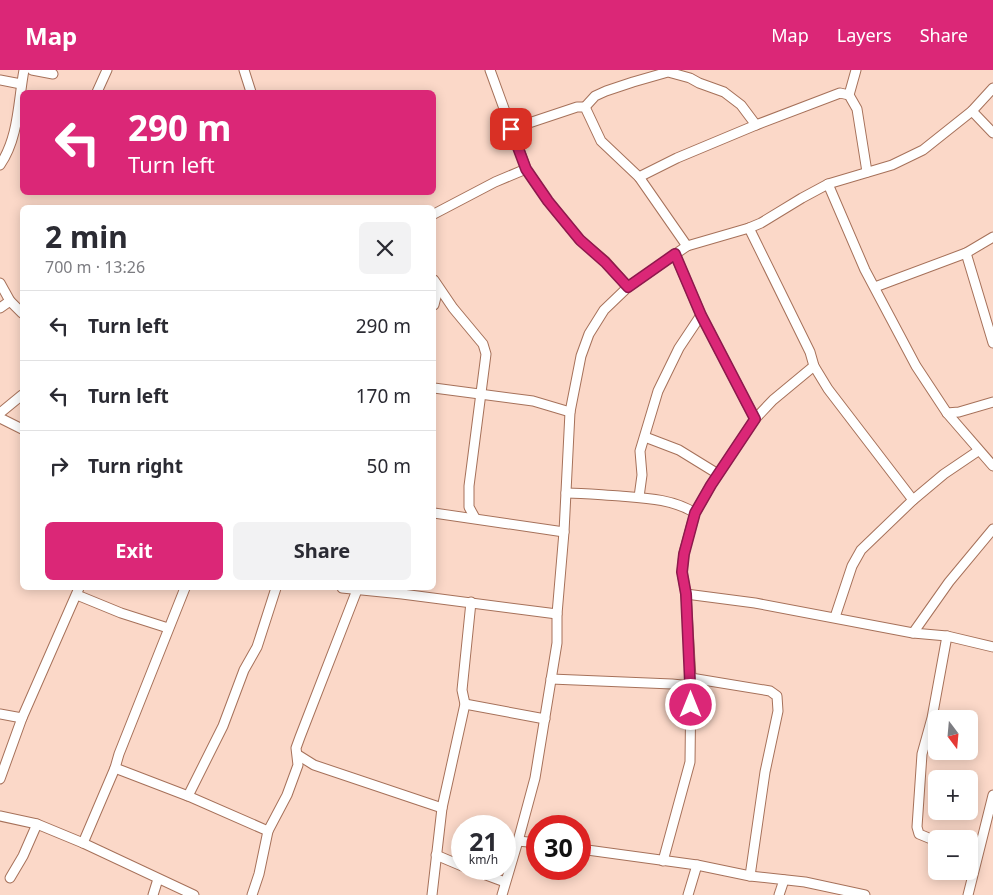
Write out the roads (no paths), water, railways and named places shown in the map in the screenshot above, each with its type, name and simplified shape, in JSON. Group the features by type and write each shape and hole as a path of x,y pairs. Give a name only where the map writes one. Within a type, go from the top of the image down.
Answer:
{"street":[{"path":"21,90 24,70"},
{"path":"32,70 53,74"},
{"path":"99,90 107,70"},
{"path":"244,70 250,90"},
{"path":"490,70 526,169 548,201 580,240 605,262 628,287"},
{"path":"856,70 849,95 857,109 867,172"},
{"path":"511,129 577,107 585,107 595,96 606,91 668,72 690,78 724,92 741,105 756,125"},
{"path":"0,80 21,84"},
{"path":"502,895 535,778 557,643 557,614 564,532 570,412 581,356 589,334 604,310 628,287 687,246 749,228 828,184 892,165 923,150 972,111 993,88"},
{"path":"640,177 677,158 756,125 840,93 849,95"},
{"path":"585,107 601,141 640,177 687,246"},
{"path":"0,165 18,133 20,108"},
{"path":"972,111 993,133"},
{"path":"436,213 495,182 526,169"},
{"path":"828,184 874,287 916,366 947,413 993,466"},
{"path":"749,228 810,352 814,366 844,410 913,500"},
{"path":"874,287 966,253 993,237"},
{"path":"966,253 990,325 993,343"},
{"path":"675,254 701,315 755,419"},
{"path":"0,283 10,300 20,311"},
{"path":"436,283 486,350 486,364 469,486 469,507 475,518"},
{"path":"0,308 10,300"},
{"path":"639,497 642,474 640,450 658,391 679,348 701,315"},
{"path":"663,861 690,762 691,682 686,594 682,572 684,554 695,513 718,474 755,419 773,400 814,366"},
{"path":"436,388 533,401 570,412"},
{"path":"0,413 20,397"},
{"path":"947,413 993,402"},
{"path":"0,418 20,428"},
{"path":"645,437 679,450 718,474"},
{"path":"835,617 852,566 862,550 913,500 944,474 978,451"},
{"path":"566,493 639,497 678,505 695,513"},
{"path":"436,513 564,532"},
{"path":"913,633 949,582 993,529"},
{"path":"83,843 115,768 184,590"},
{"path":"188,796 223,726 244,670 257,647 275,590"},
{"path":"252,895 259,874 268,831 287,795 298,764 296,748 357,590 403,590 557,614"},
{"path":"0,779 22,718 78,591 121,613 168,628"},
{"path":"686,594 726,598 913,633 947,636 993,647"},
{"path":"432,895 442,808 465,704 462,690 471,602"},
{"path":"928,838 919,834 917,827 922,754 932,718 947,636"},
{"path":"551,678 672,684 691,682 770,691 777,696 778,710 765,772 750,876"},
{"path":"465,704 545,719"},
{"path":"0,714 22,718"},
{"path":"298,755 314,765 442,808"},
{"path":"115,768 188,796 268,831"},
{"path":"978,852 992,801"},
{"path":"0,816 37,824 83,843 194,895"},
{"path":"10,878 23,856 37,824"},
{"path":"518,841 526,842"},
{"path":"591,851 697,865 750,876 805,882 864,895"},
{"path":"436,855 451,861"},
{"path":"688,895 697,865"},
{"path":"153,895 158,879"},
{"path":"500,880 506,882"},
{"path":"779,895 784,880"},
{"path":"968,895 971,880"}]}
